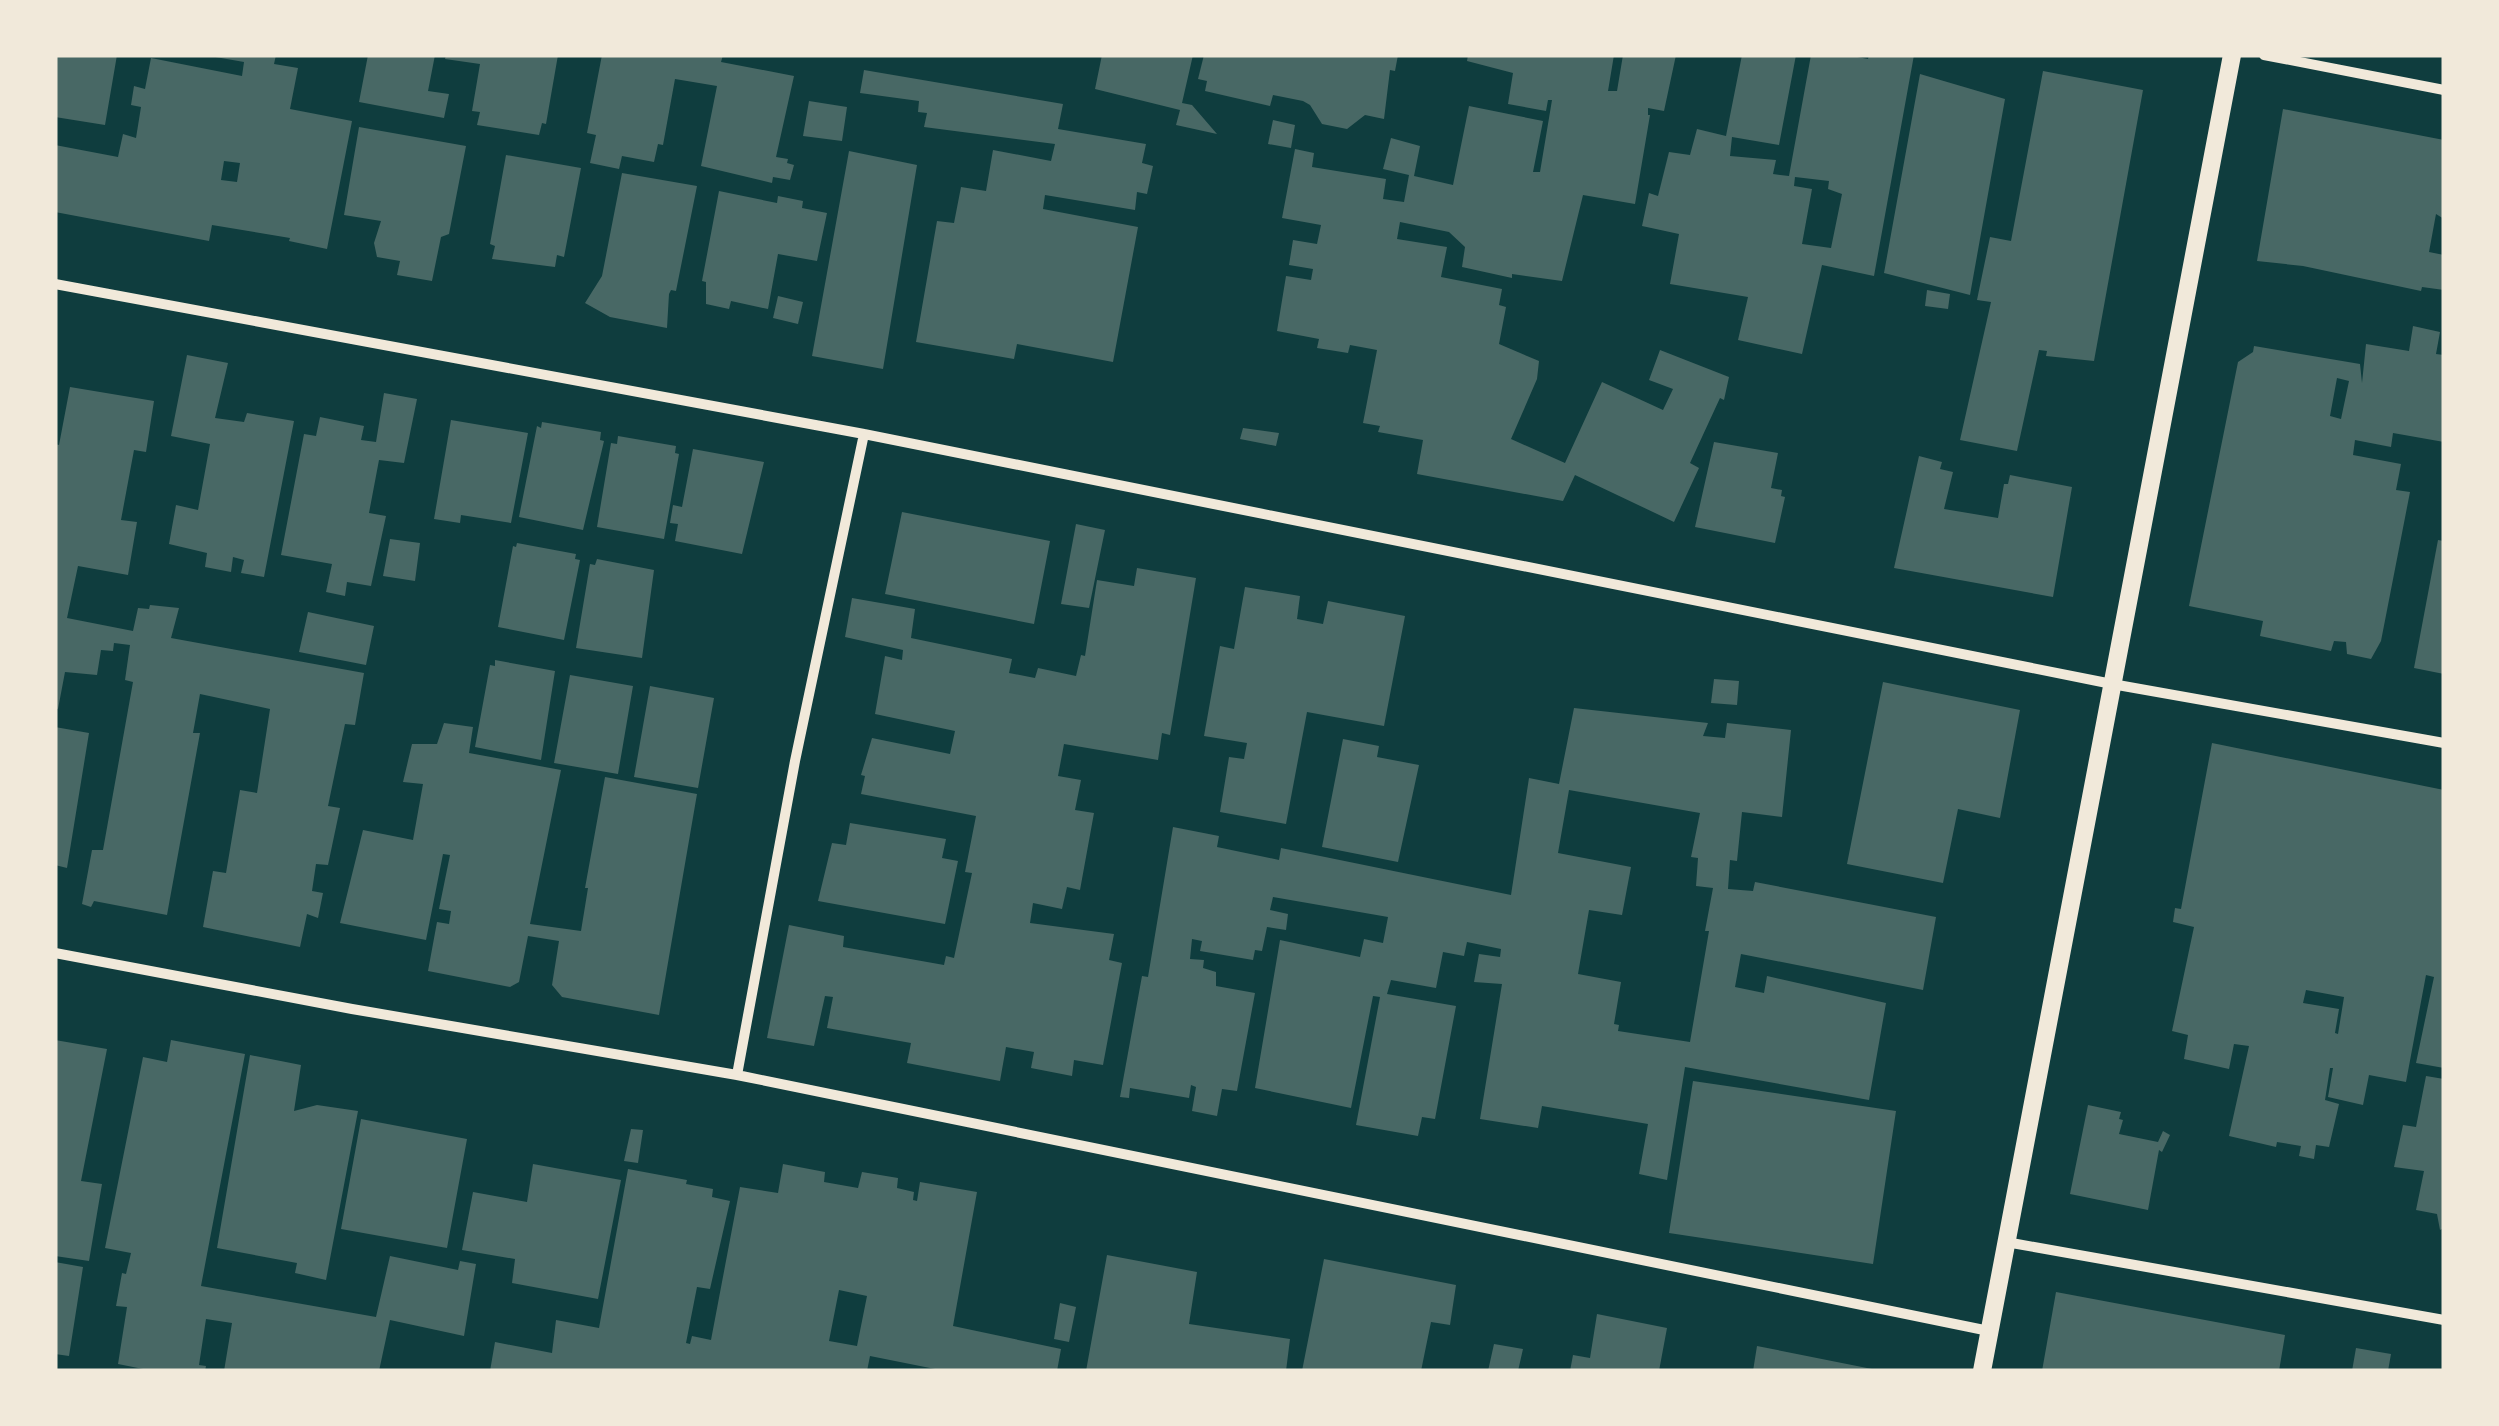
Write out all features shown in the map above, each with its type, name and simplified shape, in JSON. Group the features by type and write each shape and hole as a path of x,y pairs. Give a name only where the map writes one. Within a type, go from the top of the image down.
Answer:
{"street":[{"path":"1982,1371 2232,55"},
{"path":"2264,55 2444,90"},
{"path":"55,284 864,434 2112,684 2444,743"},
{"path":"738,1075 796,761 864,434"},
{"path":"55,953 738,1075 1990,1332"},
{"path":"2006,1242 2444,1320"}],"building":[{"path":"55,55 117,55 105,125 55,117"},
{"path":"204,55 276,55 274,64 298,68 290,109 352,121 327,249 289,241 290,238 212,225 209,241 55,212 55,145 118,157 123,134 136,138 141,107 131,105 134,86 145,89 151,58 242,76 244,62","holes":["224,161 240,163 237,182 221,180"]},
{"path":"368,55 435,55 428,91 449,94 444,118 359,102"},
{"path":"446,55 558,55 546,124 542,123 539,135 477,125 480,112 472,111 480,64 445,59"},
{"path":"602,55 723,55 721,62 794,76 776,157 788,159 787,163 794,165 790,180 773,177 772,183 701,166 717,86 675,79 663,145 658,144 654,162 622,156 619,169 590,163 596,135 587,133"},
{"path":"1102,55 1193,55 1182,103 1192,105 1217,134 1176,125 1180,110 1095,89"},
{"path":"1204,55 1398,55 1395,71 1390,70 1384,119 1365,115 1347,129 1322,124 1303,101 1273,95 1270,106 1205,91 1207,81 1198,79"},
{"path":"1468,55 1614,55 1608,91 1617,91 1623,55 1676,55 1664,111 1648,108 1635,204 1583,195 1562,281 1512,274 1512,278 1462,267 1465,247 1449,232 1400,222 1397,239 1447,247 1441,277 1502,289 1499,305 1506,307 1499,344 1539,361 1537,379 1511,439 1565,463 1602,382 1663,410 1673,389 1649,380 1660,350 1729,377 1724,400 1720,398 1690,463 1699,468 1674,522 1575,475 1563,501 1417,474 1423,440 1378,432 1380,426 1363,423 1377,350 1350,345 1348,353 1317,348 1319,339 1277,331 1286,276 1311,280 1313,269 1289,265 1293,240 1317,244 1321,225 1282,218 1295,149 1314,153 1312,167 1386,179 1383,199 1404,202 1409,175 1383,169 1391,138 1420,146 1414,176 1453,185 1469,106 1543,121 1533,172 1540,172 1552,100 1548,100 1546,111 1508,104 1513,73 1467,61"},
{"path":"1742,55 1796,55 1779,145 1732,137 1730,156 1776,160 1773,174 1789,176 1811,55 1868,59 1869,55 1914,55 1874,276 1822,265 1802,354 1738,340 1748,297 1670,284 1679,234 1642,226 1649,193 1658,196 1669,152 1690,155 1697,129 1726,136","holes":["1795,177 1829,181 1828,189 1842,194 1831,248 1802,244 1812,189 1794,186"]},
{"path":"864,70 1063,104 1058,129 1146,144 1142,163 1153,166 1147,194 1137,192 1135,210 1045,195 1043,209 1138,227 1113,362 1017,344 1014,359 916,342 937,221 954,223 961,187 986,191 993,150 1051,161 1055,144 924,127 927,113 918,112 919,101 860,93"},
{"path":"2043,71 2143,90 2094,361 2046,356 2047,351 2039,350 2017,451 1960,440 1991,302 1977,300 1990,237 2011,241"},
{"path":"1920,74 2005,99 1970,295 1884,273"},
{"path":"809,101 847,107 842,141 803,136"},
{"path":"2283,109 2444,140 2444,219 2436,214 2429,252 2444,255 2444,290 2422,287 2421,291 2303,266 2257,261"},
{"path":"1273,120 1295,125 1291,148 1268,144"},
{"path":"359,127 466,146 449,234 441,237 432,281 397,275 400,261 377,257 374,243 381,221 344,215"},
{"path":"849,151 917,165 883,369 812,356"},
{"path":"506,155 581,168 564,257 557,255 555,267 492,259 495,246 490,244"},
{"path":"622,173 697,186 676,291 669,294 667,328 610,317 585,303 602,276"},
{"path":"719,191 777,203 778,196 803,201 802,208 827,213 817,261 778,254 768,309 731,301 729,309 706,304 706,282 702,281"},
{"path":"1927,290 1950,294 1948,309 1925,306"},
{"path":"778,296 803,302 798,324 773,318"},
{"path":"2413,326 2440,332 2436,354 2444,355 2444,442 2393,433 2391,447 2355,440 2353,455 2401,464 2396,490 2410,492 2381,641 2371,659 2347,654 2346,642 2334,641 2331,651 2260,636 2263,621 2189,606 2238,362 2253,352 2254,346 2360,364 2362,383 2366,344 2409,351","holes":["2337,378 2349,381 2341,419 2330,416"]},
{"path":"187,355 228,363 215,418 244,422 247,413 294,421 264,577 241,573 244,560 233,557 231,572 205,567 207,553 169,544 176,505 198,510 210,444 171,436"},
{"path":"70,387 154,401 146,452 134,450 121,520 137,522 128,575 78,566 67,618 133,631 138,608 179,608 171,638 364,673 355,725 345,724 328,806 340,808 328,865 316,864 312,891 323,893 318,918 307,914 300,947 203,927 213,871 226,873 240,790 257,793 270,709 200,694 193,733 200,733 167,915 94,901 91,907 82,904 92,850 103,850 133,682 125,680 130,645 114,643 113,651 101,650 97,675 65,672 58,709 55,708 55,444 59,445"},
{"path":"384,393 417,399 404,463 379,460 369,513 386,516 371,586 347,582 345,596 326,592 332,564 281,555 304,434 316,436 320,417 364,426 361,440 376,442"},
{"path":"451,420 528,433 511,523 461,515 460,523 434,519"},
{"path":"542,422 601,432 600,440 604,441 583,530 519,517 537,426 541,428"},
{"path":"1243,428 1279,433 1276,446 1240,439"},
{"path":"618,436 676,446 675,453 679,454 664,539 597,527 611,443 617,444"},
{"path":"1714,442 1778,453 1771,488 1782,490 1781,496 1785,497 1775,543 1695,527"},
{"path":"693,449 764,462 742,554 675,541 678,524 670,523 673,505 682,507"},
{"path":"1919,456 1942,462 1940,469 1953,472 1944,509 1998,518 2004,484 2008,484 2010,475 2072,487 2053,597 1894,568"},
{"path":"902,512 1050,541 1034,624 885,594"},
{"path":"1076,524 1105,530 1089,608 1061,604"},
{"path":"390,539 420,543 415,581 383,576"},
{"path":"2438,540 2444,541 2444,674 2414,668"},
{"path":"517,543 576,554 575,559 580,560 564,640 498,627 513,546"},
{"path":"597,559 654,570 642,658 576,648 590,564 595,565"},
{"path":"1137,568 1196,578 1170,735 1162,733 1158,760 1064,744 1058,776 1081,780 1075,810 1094,813 1080,890 1067,887 1062,909 1033,903 1030,923 1114,934 1109,960 1122,963 1103,1065 1074,1060 1072,1076 1031,1068 1034,1052 1006,1047 1000,1081 907,1063 911,1043 827,1028 833,997 825,996 814,1046 767,1038 789,925 844,936 843,947 944,965 946,956 954,958 972,873 965,872 976,816 861,794 865,776 861,775 872,738 950,754 955,731 875,714 885,656 902,660 903,650 845,637 852,598 915,609 911,638 1012,659 1009,673 1035,678 1038,668 1076,676 1081,655 1085,656 1097,580 1134,586"},
{"path":"1245,587 1300,596 1297,619 1323,624 1328,601 1405,616 1384,726 1307,712 1286,824 1220,812 1229,757 1244,759 1247,743 1204,736 1220,646 1234,649"},
{"path":"308,612 374,626 366,665 299,652"},
{"path":"495,660 555,671 541,760 475,747 490,665 495,666"},
{"path":"570,675 633,686 618,774 554,763"},
{"path":"1714,679 1739,681 1737,705 1711,703"},
{"path":"1883,682 2020,710 2000,818 1958,809 1943,883 1847,864"},
{"path":"650,686 714,698 698,788 634,777"},
{"path":"1574,708 1708,723 1703,736 1725,738 1727,723 1791,730 1782,817 1742,812 1737,861 1730,860 1728,889 1753,891 1755,882 1936,917 1923,990 1741,954 1735,987 1764,993 1767,976 1886,1003 1869,1100 1685,1067 1667,1180 1639,1174 1648,1124 1542,1106 1538,1128 1480,1119 1502,984 1474,982 1479,954 1500,957 1501,949 1467,942 1464,956 1443,952 1436,988 1391,980 1387,994 1456,1006 1435,1119 1422,1117 1418,1136 1356,1125 1380,997 1373,996 1351,1108 1255,1088 1280,940 1360,957 1364,939 1383,943 1388,917 1273,897 1270,910 1288,914 1286,930 1267,927 1262,951 1255,950 1253,960 1200,951 1202,941 1192,939 1190,959 1204,960 1203,968 1216,972 1216,986 1255,993 1237,1091 1222,1089 1217,1116 1192,1111 1196,1087 1191,1085 1189,1098 1130,1088 1129,1098 1120,1097 1142,976 1148,977 1173,827 1219,836 1217,847 1279,860 1281,848 1511,895 1529,778 1559,784","holes":["1569,790 1700,813 1691,857 1698,858 1696,886 1713,888 1690,1042 1618,1031 1619,1025 1614,1024 1621,982 1578,974 1589,910 1622,915 1631,867 1558,853"]},
{"path":"444,723 473,727 469,753 561,770 530,924 581,931 605,777 697,794 659,1015 562,997 552,985 559,941 528,936 519,982 510,987 428,971 437,922 449,924 451,911 439,909 450,855 443,854 426,940 340,923 363,830 413,840 423,784 403,782 412,744 437,744"},
{"path":"55,727 89,733 67,868 55,865"},
{"path":"1343,739 1379,746 1377,757 1419,765 1398,862 1322,847"},
{"path":"2212,743 2444,790 2444,1068 2416,1063 2434,977 2426,975 2406,1082 2369,1075 2363,1105 2328,1097 2330,1068 2325,1100 2339,1104 2329,1147 2316,1145 2314,1159 2299,1156 2301,1146 2277,1142 2276,1147 2229,1136 2249,1046 2234,1044 2229,1069 2184,1059 2188,1035 2172,1031 2194,927 2173,922 2175,908 2181,909","holes":["2306,990 2344,997 2338,1034 2335,1033 2339,1009 2303,1003"]},
{"path":"850,823 946,839 942,858 958,861 945,924 818,901 832,843 846,845"},
{"path":"55,1040 107,1049 81,1181 102,1184 89,1261 55,1256"},
{"path":"171,1040 245,1054 201,1286 376,1317 390,1256 458,1270 460,1261 476,1264 464,1336 390,1320 379,1371 224,1371 232,1323 206,1319 199,1365 206,1366 205,1371 153,1371 118,1364 127,1307 116,1306 122,1273 126,1274 131,1253 105,1248 143,1057 167,1062"},
{"path":"250,1055 301,1065 294,1111 317,1105 358,1111 326,1280 295,1273 297,1263 217,1248"},
{"path":"2426,1076 2444,1079 2444,1228 2440,1230 2437,1214 2416,1210 2424,1171 2394,1167 2403,1125 2416,1127"},
{"path":"1693,1081 1896,1111 1873,1264 1669,1233"},
{"path":"2088,1105 2121,1112 2119,1134 2158,1142 2163,1131 2170,1135 2162,1152 2159,1150 2148,1210 2070,1194"},
{"path":"361,1119 467,1139 447,1248 341,1229"},
{"path":"631,1129 643,1130 638,1163 624,1161"},
{"path":"533,1164 621,1180 598,1299 512,1283 515,1259 462,1250 473,1192 527,1202"},
{"path":"783,1164 825,1172 824,1182 858,1188 862,1172 898,1178 897,1188 914,1192 913,1200 917,1201 920,1182 977,1192 953,1326 1061,1349 1057,1371 945,1371 870,1356 867,1371 490,1371 495,1342 552,1353 556,1320 599,1328 628,1169 687,1180 686,1184 713,1189 712,1197 730,1201 710,1289 697,1287 686,1343 690,1344 692,1336 711,1340 740,1187 778,1193","holes":["839,1290 867,1296 857,1346 829,1341"]},
{"path":"1107,1255 1197,1272 1189,1324 1290,1339 1286,1371 1086,1371"},
{"path":"1324,1259 1456,1285 1450,1325 1431,1322 1421,1371 1302,1371"},
{"path":"55,1262 83,1267 69,1356 55,1354"},
{"path":"2056,1292 2285,1335 2279,1371 2042,1371"},
{"path":"1060,1303 1076,1307 1069,1342 1054,1339"},
{"path":"1597,1314 1667,1328 1659,1371 1570,1371 1573,1355 1590,1358"},
{"path":"1494,1344 1523,1349 1518,1371 1488,1371"},
{"path":"1757,1346 1872,1369 1872,1371 1753,1371"},
{"path":"2356,1348 2391,1354 2388,1371 2352,1371"}]}
